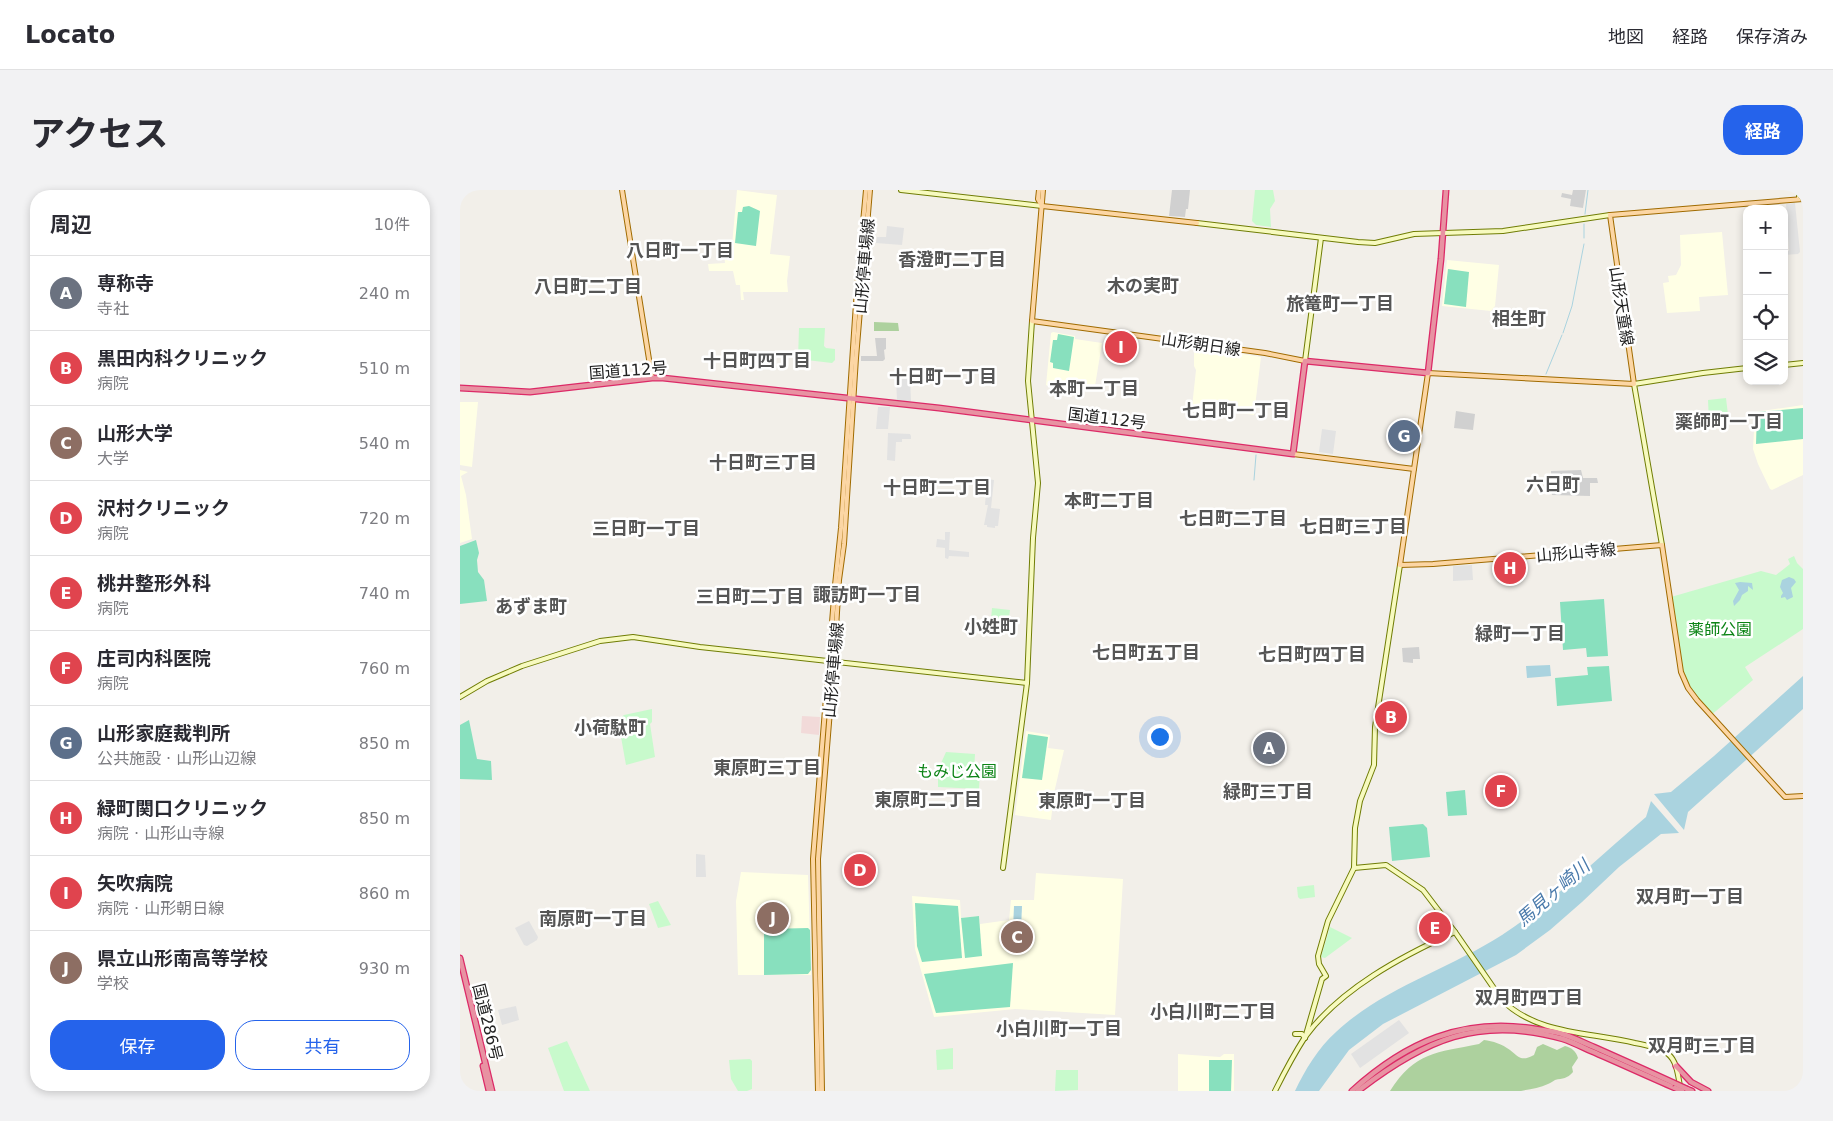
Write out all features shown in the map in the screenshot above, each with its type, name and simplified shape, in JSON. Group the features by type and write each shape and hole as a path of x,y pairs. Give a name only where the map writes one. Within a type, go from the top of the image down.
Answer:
{"highway":[{"path":"1293,454 1305,361 1428,373 1446,190"},
{"name":"国道112号","path":"460,388 530,392 652,378 939,408 1293,454"},
{"name":"国道286号","path":"460,958 491,1091"},
{"name":"国道286号","path":"460,968 491,1091"},
{"path":"1352,1091 1410,1049 1436,1037 1482,1026 1520,1026 1562,1034 1674,1085 1681,1091"},
{"path":"1358,1091 1413,1052 1438,1041 1483,1031 1520,1031 1563,1040 1690,1090"},
{"path":"1676,1066 1691,1082 1708,1091"}],"main road":[{"path":"622,190 652,378"},
{"name":"山形停車場線","path":"820,1091 818,859 838,580 844,544 866,190"},
{"name":"山形停車場線","path":"852,399 870,190"},
{"path":"1039,190 1038,199 1042,206"},
{"path":"1032,321 1043,190"},
{"path":"1610,215 1801,199"},
{"path":"1042,206 1197,223"},
{"name":"山形天童線","path":"1610,215 1634,384"},
{"name":"山形朝日線","path":"1032,321 1264,353 1305,361"},
{"path":"1400,565 1428,373 1634,384"},
{"path":"1293,454 1414,469"},
{"path":"1662,545 1681,672 1690,692 1767,780 1785,797 1803,796"},
{"name":"山形山寺線","path":"1400,565 1434,564 1662,545"}],"street":[{"path":"901,190 1042,206"},
{"path":"1799,190 1801,199"},
{"path":"1197,223 1375,243 1414,234 1502,231 1610,215"},
{"path":"1305,361 1321,238"},
{"path":"1003,868 1027,683 1033,538 1038,483 1028,365 1032,321"},
{"path":"1788,365 1803,363"},
{"path":"1662,545 1634,384 1743,368"},
{"path":"1305,1038 1322,980 1326,976 1319,964 1318,956 1328,921 1354,868 1356,820 1360,801 1374,765 1375,727 1400,565"},
{"path":"460,697 488,681 522,666 583,646 633,637 700,647 1027,683"},
{"path":"1354,868 1391,867 1422,890 1494,989 1512,1009 1525,1018 1576,1034 1627,1041 1668,1054 1673,1058 1676,1066 1681,1091"},
{"path":"1275,1091 1305,1038 1316,1023 1372,976 1422,947 1454,932"},
{"path":"1311,1016 1312,1021 1316,1023"},
{"path":"1295,1034 1302,1034 1305,1038"}],"shaded area":[{"path":"737,190 777,195 770,254 790,256 787,281 788,292 743,292 744,300 741,300 740,285 736,285 733,271 709,271 708,264 725,263 723,244 732,245"},
{"path":"1172,190 1190,190 1185,217 1169,216"},
{"path":"1573,190 1586,190 1583,208 1570,206 1571,199 1561,197 1562,193 1572,195"},
{"path":"1795,203 1800,252 1798,254 1788,255 1788,205 1786,204"},
{"path":"887,226 904,228 902,245 876,243 877,237 886,237"},
{"path":"1722,232 1728,295 1699,297 1700,311 1667,313 1663,283 1669,282 1668,276 1676,275 1681,265 1680,235"},
{"path":"1447,260 1499,265 1495,306 1491,311 1442,306"},
{"path":"1051,333 1075,336 1075,339 1102,343 1095,386 1089,390 1046,385"},
{"path":"1111,333 1134,336 1131,361 1107,357"},
{"path":"875,338 886,338 885,359 883,361 861,361 861,356 877,356"},
{"path":"1194,346 1261,357 1254,415 1192,407 1196,370 1194,366"},
{"path":"896,375 910,376 911,401 897,401"},
{"path":"460,402 478,402 472,467 460,465"},
{"path":"1803,405 1803,475 1772,490 1758,464 1753,449 1755,412"},
{"path":"878,407 890,407 888,429 876,429"},
{"path":"1456,411 1475,414 1473,430 1454,428"},
{"path":"1322,429 1336,431 1333,454 1319,452"},
{"path":"888,433 910,434 911,436 911,439 902,439 902,442 896,442 895,461 887,460"},
{"path":"460,470 468,472 461,476 466,495 472,539 460,543"},
{"path":"1581,470 1583,478 1597,478 1598,483 1590,483 1590,496 1552,495 1551,471"},
{"path":"987,479 994,480 991,508 1000,509 998,526 995,526 995,528 984,525 988,505 985,505"},
{"path":"945,532 950,532 949,550 969,552 969,557 949,556 948,559 945,558 945,548 936,547 937,539 945,540"},
{"path":"1472,565 1473,580 1453,581 1453,566"},
{"path":"1419,647 1420,659 1413,659 1413,663 1403,662 1402,648"},
{"path":"802,716 820,717 819,735 801,733"},
{"path":"1026,731 1050,735 1048,748 1064,750 1054,793 1051,820 1015,815"},
{"path":"696,854 705,855 706,877 696,877"},
{"path":"741,872 808,875 811,975 738,975 736,901"},
{"path":"1036,873 1123,879 1115,1015 1015,1009 934,1017 915,949 912,896 960,900 961,918 979,916 980,924 1009,920 1011,900 1034,900"},
{"path":"529,921 538,937 537,940 527,946 524,945 515,928"},
{"path":"516,1006 519,1020 502,1025 498,1010"},
{"path":"1399,1020 1409,1033 1360,1068 1351,1054"},
{"path":"1178,1054 1220,1057 1224,1054 1234,1054 1234,1091 1178,1091"}],"green space":[{"path":"1255,190 1273,190 1275,201 1270,209 1271,227 1256,225 1252,221"},
{"path":"749,206 760,211 756,246 735,243 738,212 742,212 743,207"},
{"path":"1448,269 1469,272 1466,307 1444,304"},
{"path":"874,322 898,323 899,331 874,331"},
{"path":"799,328 825,328 824,346 835,349 835,360 832,363 798,359"},
{"path":"1058,334 1074,337 1069,371 1053,368 1053,363 1050,362 1053,340 1057,340"},
{"path":"1726,398 1728,415 1709,423 1708,400"},
{"path":"1803,408 1803,439 1756,444 1757,412"},
{"path":"476,540 479,553 477,560 478,572 484,580 487,601 460,604 460,546"},
{"name":"薬師公園","path":"1794,556 1797,563 1803,569 1803,629 1745,667 1753,680 1710,716 1688,688 1680,665 1671,597 1761,571 1776,575 1790,564 1788,559"},
{"path":"1604,599 1608,656 1587,657 1586,648 1563,650 1560,602"},
{"path":"992,608 1010,610 1008,625 1004,624 1003,631 990,630"},
{"path":"1609,666 1612,701 1557,706 1555,678 1588,675 1587,667"},
{"path":"652,709 652,722 650,724 655,757 626,765 618,720 624,715"},
{"path":"469,720 477,759 491,761 492,780 460,779 460,725"},
{"path":"1028,734 1048,737 1042,780 1022,778"},
{"name":"もみじ公園","path":"946,752 975,754 974,771 980,772 979,789 938,787 938,770"},
{"path":"1465,790 1467,815 1448,816 1446,792"},
{"path":"1423,824 1427,828 1430,857 1392,861 1389,827"},
{"path":"1314,885 1315,897 1300,899 1298,897 1297,887"},
{"path":"658,901 671,925 658,928 649,904"},
{"path":"915,903 958,906 962,958 922,962 917,946"},
{"path":"979,916 982,956 965,958 961,918"},
{"path":"1330,927 1352,938 1325,958 1321,957"},
{"path":"808,928 810,930 811,970 808,974 764,975 764,934 768,929"},
{"path":"1013,963 1010,1007 936,1013 924,974"},
{"path":"1484,1040 1501,1044 1518,1057 1523,1058 1534,1055 1537,1047 1543,1044 1557,1050 1565,1046 1572,1049 1578,1058 1572,1067 1573,1072 1569,1076 1549,1084 1521,1091 1390,1091 1409,1068 1418,1061 1439,1052 1479,1044"},
{"path":"567,1041 590,1091 564,1091 548,1048"},
{"path":"953,1048 953,1069 937,1070 936,1050"},
{"path":"750,1059 752,1061 752,1089 738,1091 731,1079 729,1060"},
{"path":"1209,1060 1232,1060 1231,1091 1209,1091"},
{"path":"1056,1070 1078,1070 1078,1090 1055,1091"}],"water":[{"path":"1789,577 1796,582 1791,588 1793,597 1787,600 1785,597 1781,598 1783,593 1780,587 1782,580"},
{"path":"1735,583 1752,583 1753,590 1748,586 1748,591 1742,595 1734,606 1733,601 1739,590"},
{"path":"1550,665 1551,676 1527,678 1526,666"},
{"path":"1803,676 1803,709 1688,812 1684,830 1654,794 1671,792"},
{"path":"1651,801 1679,833 1661,834 1619,867 1550,930 1516,955 1383,1024 1349,1050 1319,1091 1295,1091 1323,1045 1354,1017 1395,991 1482,947 1521,922 1558,893 1646,817"},
{"path":"1014,906 1022,906 1021,929 1013,929"}],"waterway":[{"path":"1585,214 1588,190"},
{"path":"1584,224 1584,238"},
{"path":"1563,333 1572,306 1584,244"},
{"path":"1546,374 1562,335"},
{"path":"1254,480 1256,455"}],"place":[{"name":"矢吹病院","path":"1121,347"},
{"name":"山形家庭裁判所","path":"1404,436"},
{"name":"緑町関口クリニック","path":"1510,568"},
{"name":"黒田内科クリニック","path":"1391,717"},
{"name":"専称寺","path":"1269,748"},
{"name":"庄司内科医院","path":"1501,791"},
{"name":"沢村クリニック","path":"860,870"},
{"name":"県立山形南高等学校","path":"773,918"},
{"name":"桃井整形外科","path":"1435,928"},
{"name":"山形大学","path":"1017,937"}],"district":[{"name":"八日町一丁目","path":"680,251"},
{"name":"香澄町二丁目","path":"952,260"},
{"name":"木の実町","path":"1143,286"},
{"name":"八日町二丁目","path":"588,287"},
{"name":"旅篭町一丁目","path":"1340,304"},
{"name":"相生町","path":"1519,319"},
{"name":"十日町四丁目","path":"757,361"},
{"name":"十日町一丁目","path":"943,377"},
{"name":"本町一丁目","path":"1094,389"},
{"name":"七日町一丁目","path":"1236,411"},
{"name":"薬師町一丁目","path":"1729,422"},
{"name":"十日町三丁目","path":"763,463"},
{"name":"六日町","path":"1553,485"},
{"name":"十日町二丁目","path":"937,488"},
{"name":"本町二丁目","path":"1109,501"},
{"name":"七日町二丁目","path":"1233,519"},
{"name":"七日町三丁目","path":"1353,527"},
{"name":"三日町一丁目","path":"646,529"},
{"name":"諏訪町一丁目","path":"867,595"},
{"name":"三日町二丁目","path":"750,597"},
{"name":"あずま町","path":"531,607"},
{"name":"小姓町","path":"991,627"},
{"name":"緑町一丁目","path":"1520,634"},
{"name":"七日町五丁目","path":"1146,653"},
{"name":"七日町四丁目","path":"1312,655"},
{"name":"小荷駄町","path":"610,728"},
{"name":"東原町三丁目","path":"767,768"},
{"name":"緑町三丁目","path":"1268,792"},
{"name":"東原町二丁目","path":"928,800"},
{"name":"東原町一丁目","path":"1092,801"},
{"name":"双月町一丁目","path":"1690,897"},
{"name":"南原町一丁目","path":"593,919"},
{"name":"双月町四丁目","path":"1529,998"},
{"name":"小白川町二丁目","path":"1213,1012"},
{"name":"小白川町一丁目","path":"1059,1029"},
{"name":"双月町三丁目","path":"1702,1046"}],"water label":[{"name":"馬見ヶ崎川","path":"1553,893"}]}
